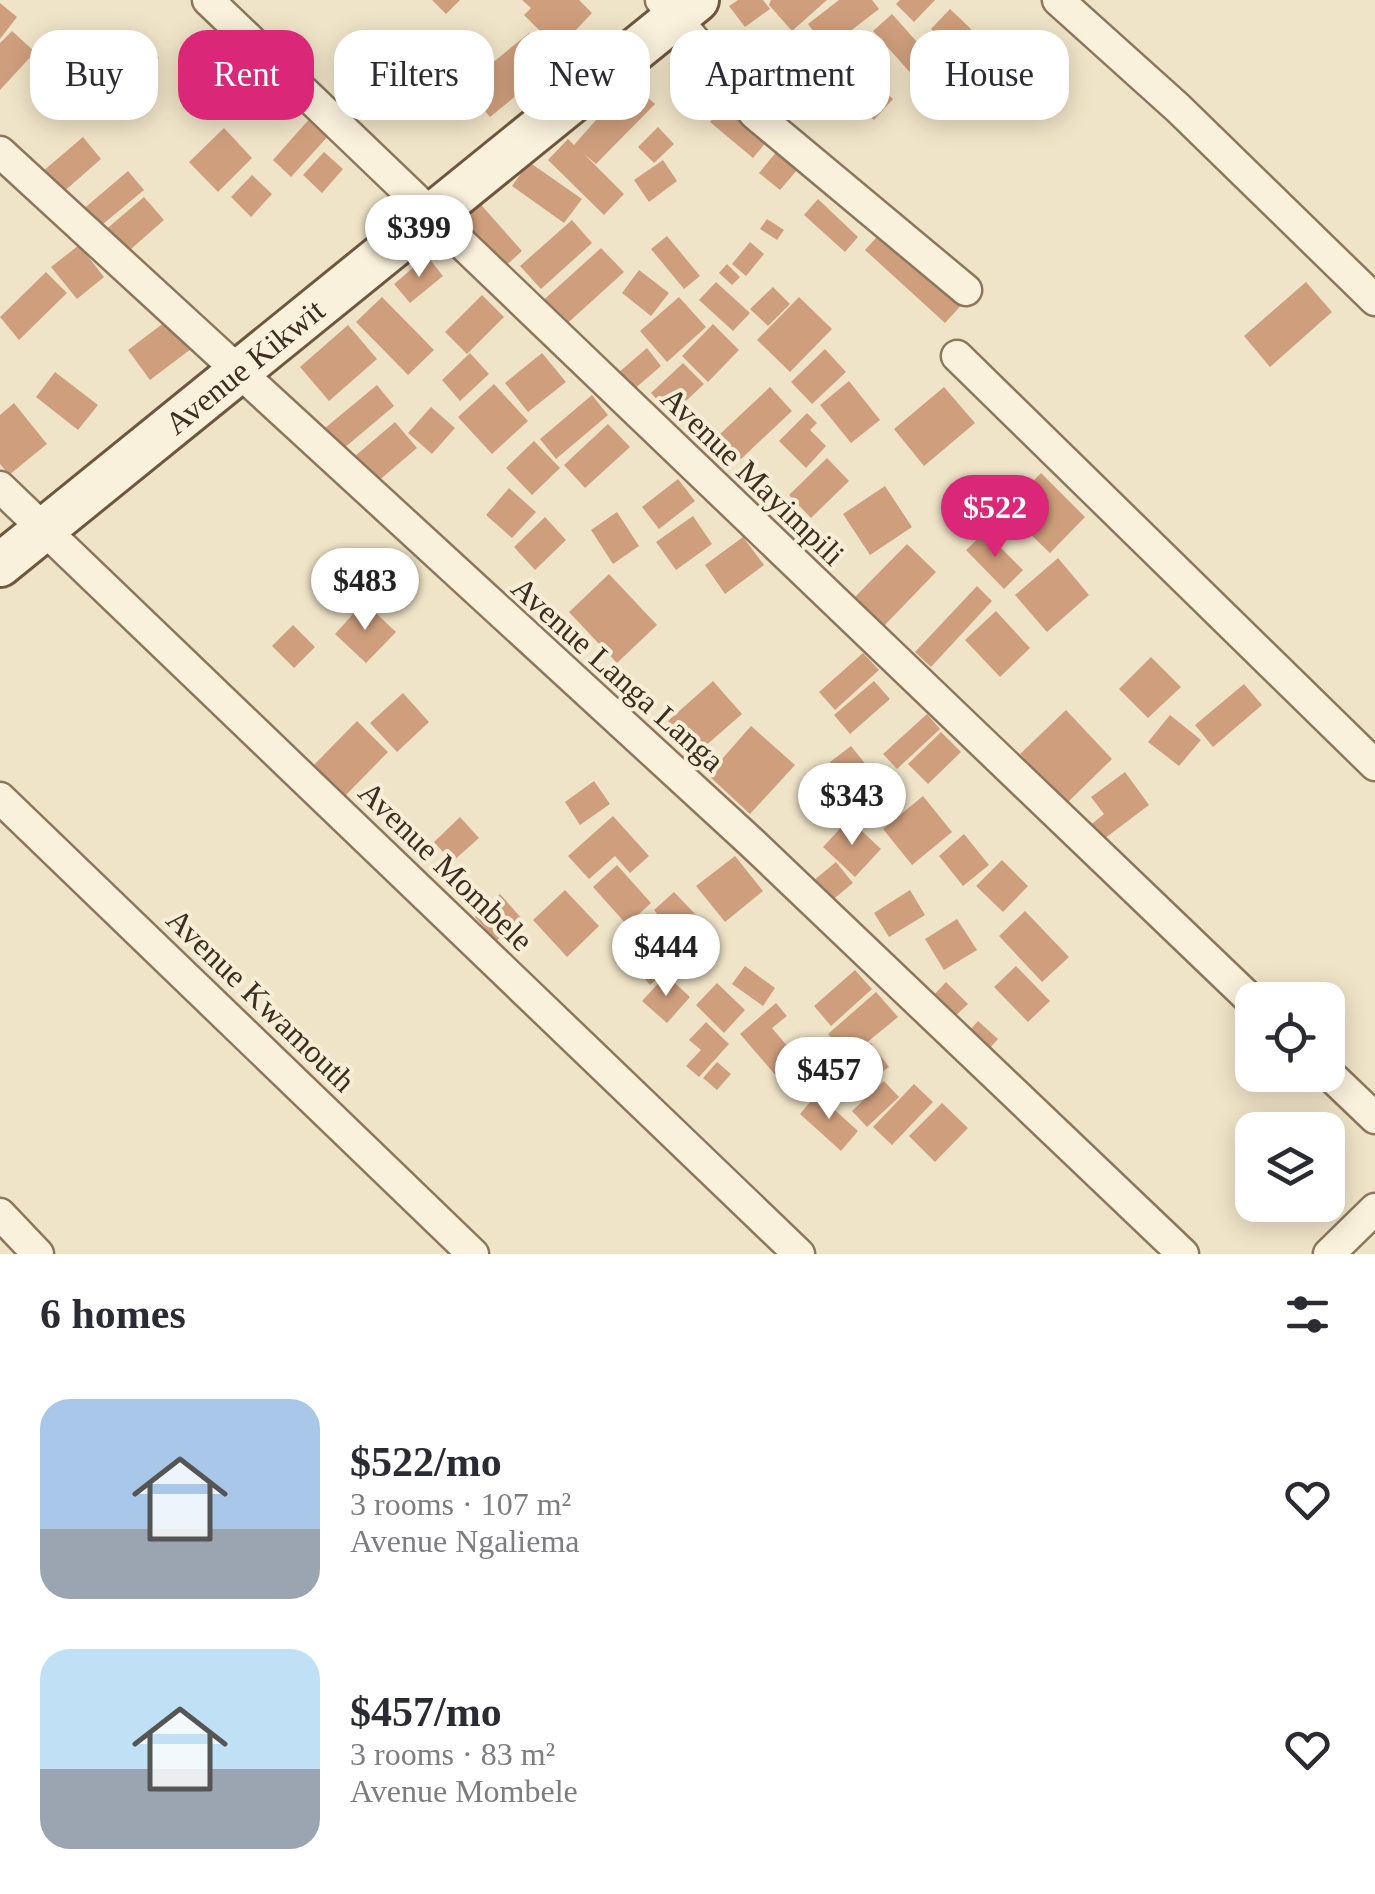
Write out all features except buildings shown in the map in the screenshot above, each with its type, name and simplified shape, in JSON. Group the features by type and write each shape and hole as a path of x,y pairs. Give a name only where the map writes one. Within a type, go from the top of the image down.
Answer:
{"main road":[{"name":"Avenue Kikwit","path":"0,566 236,371 431,219 678,5"}],"street":[{"name":"Avenue Mayimpili","path":"208,0 431,219 1235,985"},
{"path":"1058,0 1178,108 1375,300"},
{"path":"678,5 756,114 966,290"},
{"name":"Avenue Langa Langa","path":"0,152 751,842 1183,1254"},
{"path":"957,356 1375,765"},
{"name":"Avenue Mombele","path":"0,487 798,1254"},
{"name":"Avenue Kwamouth","path":"0,798 473,1254"},
{"path":"1345,1089 1375,1118"},
{"path":"1329,1254 1375,1209"},
{"path":"0,1214 38,1254"}]}
